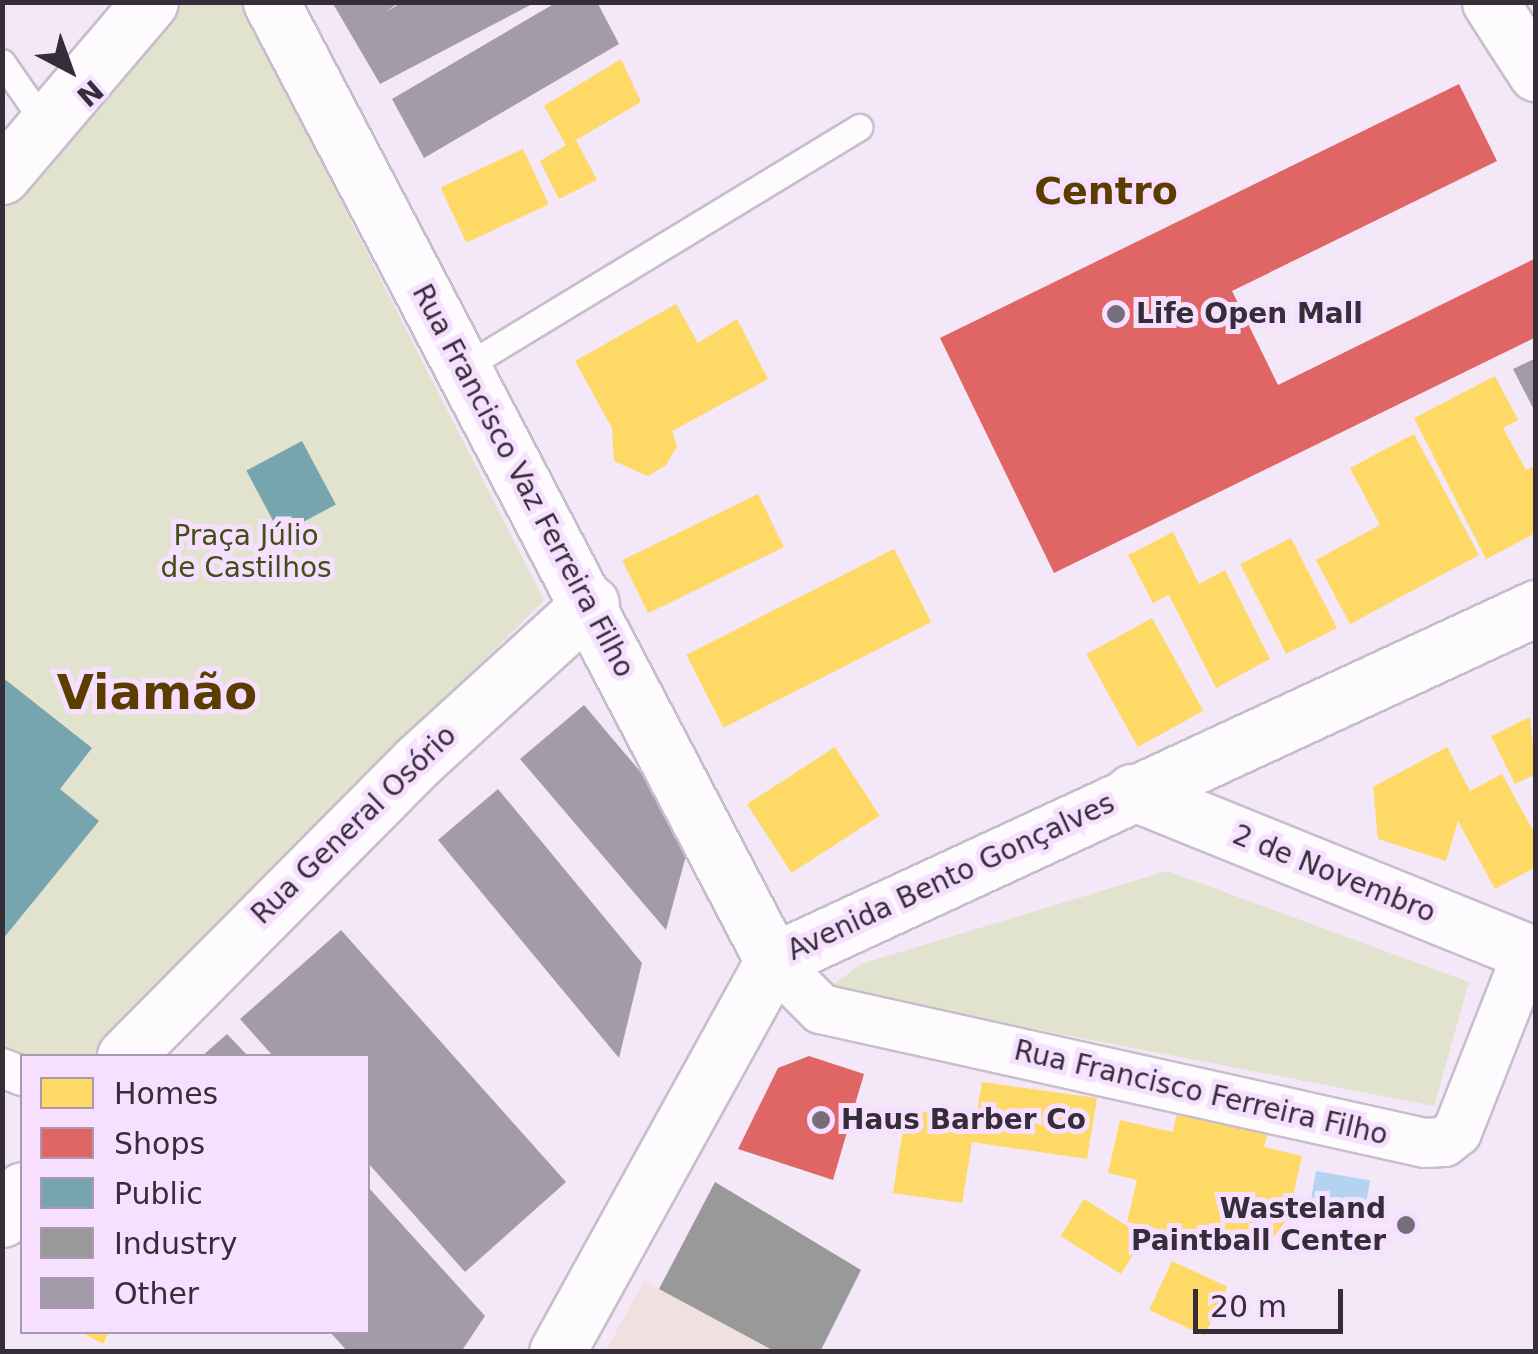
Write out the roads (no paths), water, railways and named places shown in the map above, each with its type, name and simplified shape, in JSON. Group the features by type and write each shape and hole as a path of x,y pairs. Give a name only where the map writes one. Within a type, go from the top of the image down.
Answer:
{"street":[{"path":"2,176 150,2"},
{"name":"Rua Francisco Vaz Ferreira Filho","path":"272,2 591,603 773,961"},
{"path":"1490,2 1535,69"},
{"name":"Rua General Osório","path":"127,1054 418,761 591,603"},
{"name":"Avenida Bento Gonçalves","path":"558,1352 773,961 1536,608"},
{"name":"2 de Novembro","path":"1132,792 1532,954"},
{"name":"Rua Francisco Ferreira Filho","path":"773,961 822,1008 1425,1142 1444,1142 1457,1132 1532,954"},
{"path":"2,1219 20,1193"}],"lane":[{"path":"2,62 46,124"},
{"path":"463,368 860,127"}],"water":[{"path":"1316,1171 1370,1181 1365,1207 1311,1198"}],"place":[{"name":"Life Open Mall","path":"1116,314"},
{"name":"Haus Barber Co","path":"821,1120"},
{"name":"Wasteland Paintball Center","path":"1406,1225"}],"district":[{"name":"Centro","path":"1106,192"},
{"name":"Viamão","path":"157,693"}],"park label":[{"name":"Praça Júlio de Castilhos","path":"246,552"}]}
